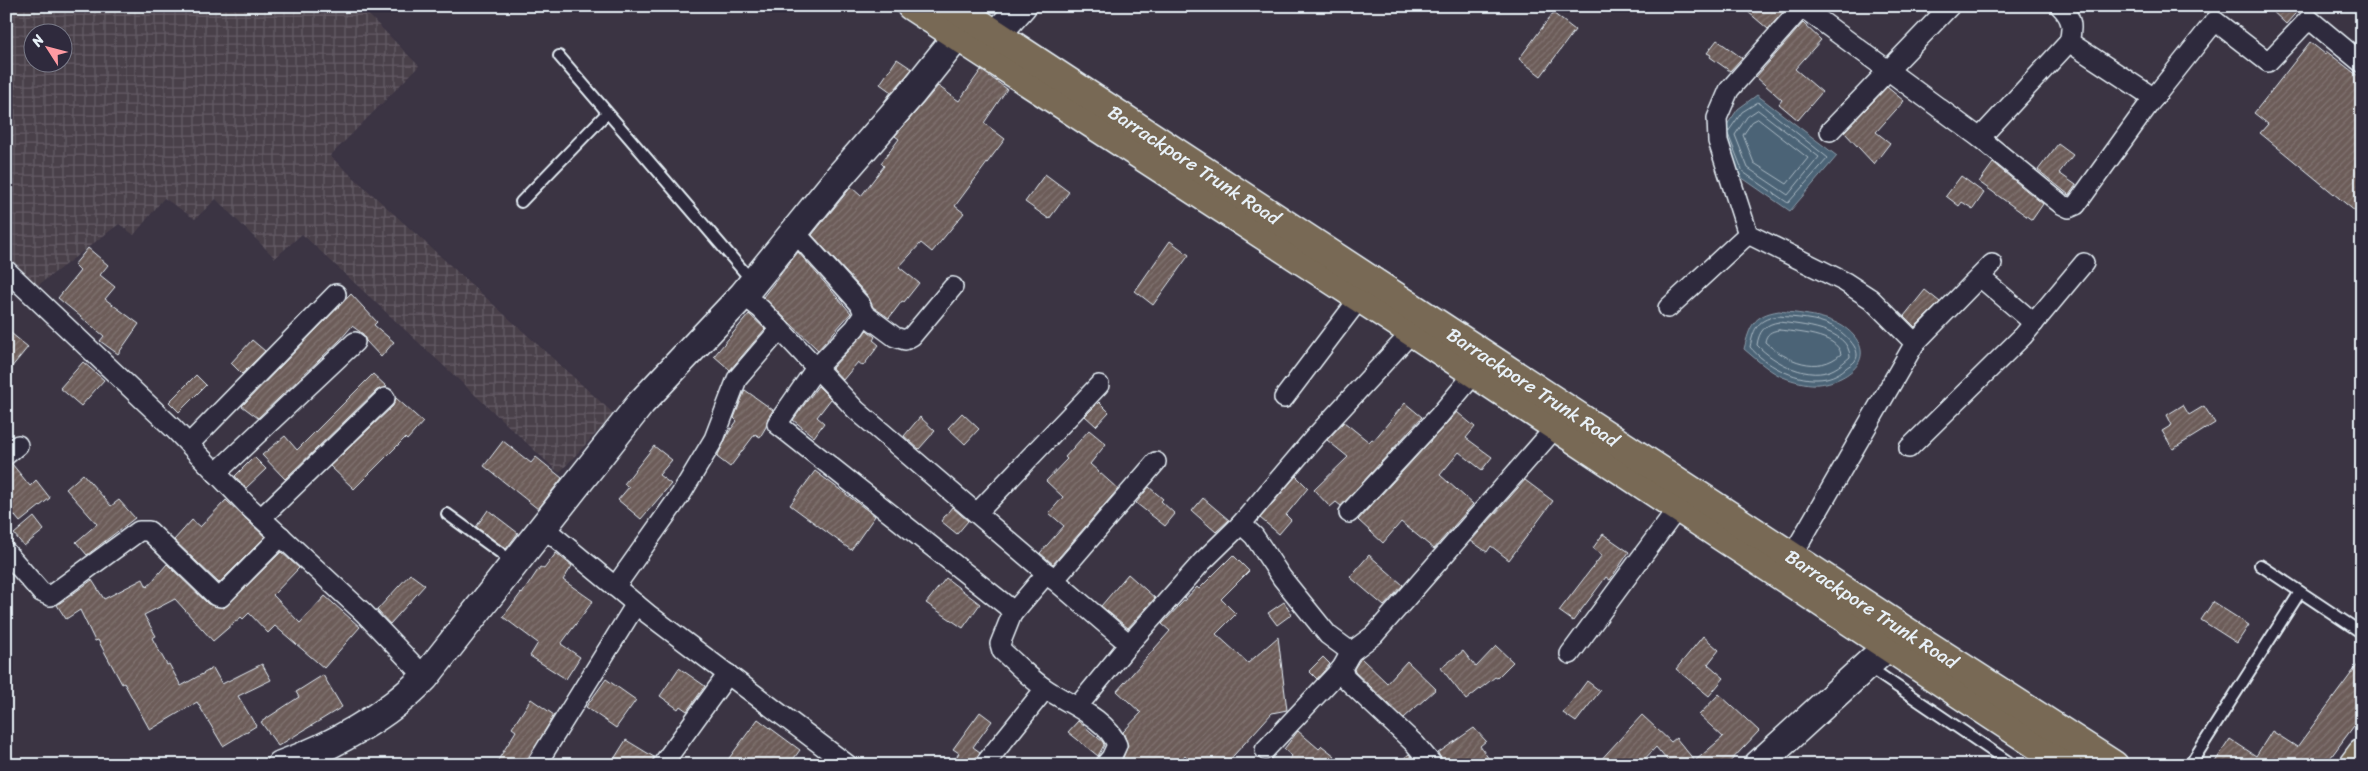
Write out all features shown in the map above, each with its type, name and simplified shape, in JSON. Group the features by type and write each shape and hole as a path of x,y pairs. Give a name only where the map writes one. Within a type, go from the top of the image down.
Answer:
{"main road":[{"name":"Barrackpore Trunk Road","path":"911,6 961,20 996,35 2114,765"},
{"name":"Barrackpore Trunk Road","path":"961,20 1359,299 1412,332 1677,509 2067,765"},
{"path":"2353,765 2362,753"}],"street":[{"path":"996,35 1022,6"},
{"path":"1830,131 1950,6"},
{"path":"1915,343 1871,299 1846,282 1748,234 1718,141 1717,118 1729,90 1802,7 1980,138 2061,204 2069,208 2076,205 2154,98 2215,21 2268,62 2309,19 2362,63"},
{"path":"1980,138 2069,42 2072,26 2068,9"},
{"path":"281,765 324,757 360,728 413,690 425,677 641,403 747,288 912,93 961,20"},
{"path":"2069,42 2154,98"},
{"path":"794,231 860,304 864,314 895,337 905,340 912,336 953,288"},
{"path":"1668,308 1748,234"},
{"path":"1909,448 2034,323 2084,263"},
{"path":"6,270 115,371 261,518 364,613 425,677"},
{"path":"1792,556 1915,343 1986,271 2034,323"},
{"path":"747,288 761,308 856,410 1129,644"},
{"path":"189,444 336,294"},
{"path":"1284,398 1359,299"},
{"path":"864,314 855,328 816,368 777,424 980,584 1007,606 1012,614"},
{"path":"615,587 663,522 700,463 714,439 737,379 780,329"},
{"path":"1078,706 1129,644 1202,562 1241,524 1315,437 1412,332"},
{"path":"216,473 355,342"},
{"path":"1349,513 1438,417 1474,374"},
{"path":"977,513 1099,385"},
{"path":"261,518 385,398"},
{"path":"1265,750 1347,660 1374,635 1555,428"},
{"path":"1105,765 1111,758 1116,745 1113,735 1078,706 1045,689 1002,651 1000,644 1012,614 1051,577 1156,462"},
{"path":"1570,654 1677,509"},
{"path":"1241,524 1254,536 1282,578 1347,660 1345,678 1415,744 1432,764"},
{"path":"543,527 636,604 848,765"},
{"path":"6,552 41,592 50,596 139,531 149,531 216,596 221,596 281,536"},
{"path":"536,765 636,604"},
{"path":"1758,765 1888,647"},
{"path":"662,765 728,674"},
{"path":"984,765 1045,689"}],"lane":[{"path":"559,56 747,288"},
{"path":"521,202 607,113"},
{"path":"447,514 514,563"},
{"path":"2260,565 2362,633"},
{"path":"2190,765 2300,592"},
{"path":"1867,666 2013,765"}],"shaded area":[{"path":"6,6 360,6 419,66 330,156 614,414 559,473 302,234 275,258 216,199 195,219 164,198 134,235 119,224 37,286 6,256"}],"water":[{"path":"1757,95 1837,156 1790,211 1738,175 1722,132 1738,109"},
{"path":"1779,311 1819,317 1847,329 1860,345 1861,354 1859,362 1846,375 1819,384 1808,384 1792,380 1770,370 1744,349 1748,334 1754,323 1763,315"}],"building":[{"path":"1741,6 1780,6 1785,10 1768,29"},
{"path":"2267,6 2302,6 2286,24"},
{"path":"1553,13 1575,30 1541,76 1519,59"},
{"path":"1803,23 1821,40 1795,69 1822,92 1798,120 1779,104 1782,100 1756,77"},
{"path":"1717,40 1742,58 1730,71 1707,53"},
{"path":"2310,42 2325,54 2326,51 2362,79 2362,217 2260,133 2268,124 2254,113"},
{"path":"897,59 912,69 884,102 891,92 880,84"},
{"path":"981,70 1007,89 984,123 1005,139 955,206 964,213 932,252 921,243 899,267 919,283 889,318 873,307 868,296 812,235 851,187 861,196 884,166 881,163 899,139 895,136 938,86 959,101"},
{"path":"1887,87 1904,101 1876,132 1890,143 1874,164 1844,132"},
{"path":"2058,144 2073,155 2059,173 2076,185 2069,195 2038,170"},
{"path":"1993,163 2043,204 2032,220 1979,182"},
{"path":"1045,174 1069,192 1049,219 1025,202"},
{"path":"1961,176 1984,193 1973,209 1962,202 1959,206 1946,196"},
{"path":"1170,241 1189,255 1153,305 1135,291"},
{"path":"88,248 108,265 100,275 115,287 105,299 139,324 118,354 100,341 104,336 58,298 80,271 74,265"},
{"path":"798,252 851,313 818,350 763,297"},
{"path":"1925,290 1940,302 1915,327 1904,316"},
{"path":"351,294 377,322 374,325 394,342 381,357 366,341 363,334 352,326 340,340 258,418 242,406"},
{"path":"749,314 765,329 730,370 714,356"},
{"path":"6,329 28,347 6,374"},
{"path":"867,330 875,337 873,340 879,345 863,366 858,362 843,380 832,368"},
{"path":"252,340 265,351 242,374 231,363"},
{"path":"83,362 104,380 81,406 60,388"},
{"path":"373,374 387,387 377,390 285,479 262,455 285,436 297,450"},
{"path":"196,375 206,385 179,412 169,402"},
{"path":"818,386 831,399 817,417 824,423 814,437 793,420"},
{"path":"745,390 773,410 760,437 755,434 730,467 717,457 729,432 737,421 734,418"},
{"path":"396,398 423,422 407,440 405,438 354,489 330,466 393,406"},
{"path":"1099,402 1109,412 1096,426 1085,416"},
{"path":"1405,403 1422,417 1341,506 1336,502 1330,507 1314,490 1348,457 1327,440 1344,422 1369,442 1372,439 1374,440"},
{"path":"2183,405 2189,415 2204,406 2215,423 2173,449 2162,431 2172,425 2167,415"},
{"path":"1457,412 1475,427 1466,438 1492,457 1482,470 1459,452 1440,475 1473,504 1434,549 1401,522 1383,543 1358,520"},
{"path":"962,413 979,429 965,444 948,428"},
{"path":"920,417 935,431 919,449 904,436"},
{"path":"1089,430 1106,444 1090,464 1118,489 1053,564 1040,553 1064,526 1049,513 1063,497 1046,481 1067,459 1065,457"},
{"path":"503,441 531,463 536,457 562,478 538,509 484,466"},
{"path":"654,446 672,460 659,475 671,484 641,519 618,500 629,487 624,484"},
{"path":"254,457 266,469 246,488 235,476"},
{"path":"12,464 30,486 36,480 50,498 20,522 6,505 6,466"},
{"path":"815,471 875,516 851,550 790,505"},
{"path":"83,474 111,506 119,500 135,518 87,555 76,542 97,524 66,489"},
{"path":"1296,476 1308,488 1286,515 1291,520 1279,534 1260,518"},
{"path":"1525,480 1553,501 1509,560 1491,546 1487,552 1471,541"},
{"path":"1149,487 1163,499 1161,501 1175,514 1165,526 1136,503"},
{"path":"1203,498 1229,520 1216,532 1192,511"},
{"path":"226,500 265,537 219,583 174,540 192,520 200,527"},
{"path":"952,507 968,521 957,534 941,521"},
{"path":"488,510 518,533 506,549 476,527"},
{"path":"34,517 44,530 24,546 14,534"},
{"path":"1603,534 1629,552 1610,580 1606,577 1573,621 1559,611 1602,555 1593,548"},
{"path":"281,552 299,568 273,595 300,623 325,596 360,627 324,668 275,626 268,633 249,613 243,619 241,617 213,641 175,599 144,615 156,636 152,638 181,686 213,668 222,684 262,664 271,680 238,696 256,726 223,746 197,702 150,730 98,640 95,641 80,610 66,619 57,605 92,580 104,599 143,579 147,587 167,564 208,604 224,608"},
{"path":"556,553 572,566 563,580 593,601 561,644 580,657 566,679 530,656 538,643 503,617 522,594 540,567 544,569"},
{"path":"1233,555 1249,571 1221,599 1236,614 1216,634 1248,663 1278,637 1287,710 1272,713 1225,765 1195,765 1185,755 1176,765 1120,765 1128,745 1123,732 1141,713 1117,691 1170,631 1162,624 1197,587 1199,589"},
{"path":"1369,555 1403,585 1384,606 1350,577"},
{"path":"410,574 425,585 390,624 377,610"},
{"path":"1128,574 1155,598 1128,628 1101,606"},
{"path":"946,578 980,604 963,628 926,603"},
{"path":"1284,602 1292,614 1277,625 1268,613"},
{"path":"2213,602 2249,625 2237,643 2201,620"},
{"path":"1703,636 1719,650 1708,664 1724,678 1709,696 1676,669"},
{"path":"1496,646 1513,662 1497,678 1495,677 1466,700 1441,668 1463,651 1476,667"},
{"path":"1323,657 1330,664 1317,679 1309,671"},
{"path":"1361,658 1387,683 1407,661 1436,689 1404,718 1355,672 1354,669"},
{"path":"2362,659 2362,715 2325,765 2213,765 2230,739 2256,756 2272,731 2297,747"},
{"path":"679,668 705,686 687,711 680,706 678,709 660,696"},
{"path":"323,675 342,707 278,746 261,722 299,697 296,692"},
{"path":"606,679 636,700 616,728 586,707"},
{"path":"1587,681 1600,691 1576,722 1563,713"},
{"path":"1719,694 1759,731 1727,765 1671,765 1656,747 1639,765 1596,765 1642,715 1671,742 1676,738 1695,761 1723,737 1699,715"},
{"path":"531,699 554,715 525,765 495,765 516,731 512,728"},
{"path":"980,712 992,721 973,747 980,752 973,765 951,765 959,753 953,749"},
{"path":"758,719 800,750 789,765 724,765"},
{"path":"1078,721 1103,742 1104,745 1098,756 1068,732"},
{"path":"1474,728 1486,741 1480,746 1493,765 1444,765 1438,753"},
{"path":"1298,731 1319,749 1322,746 1335,756 1332,759 1338,765 1285,765 1292,756 1284,749"},
{"path":"626,740 654,757 651,765 624,765 614,759"},
{"path":"1409,754 1418,765 1396,765"}]}
